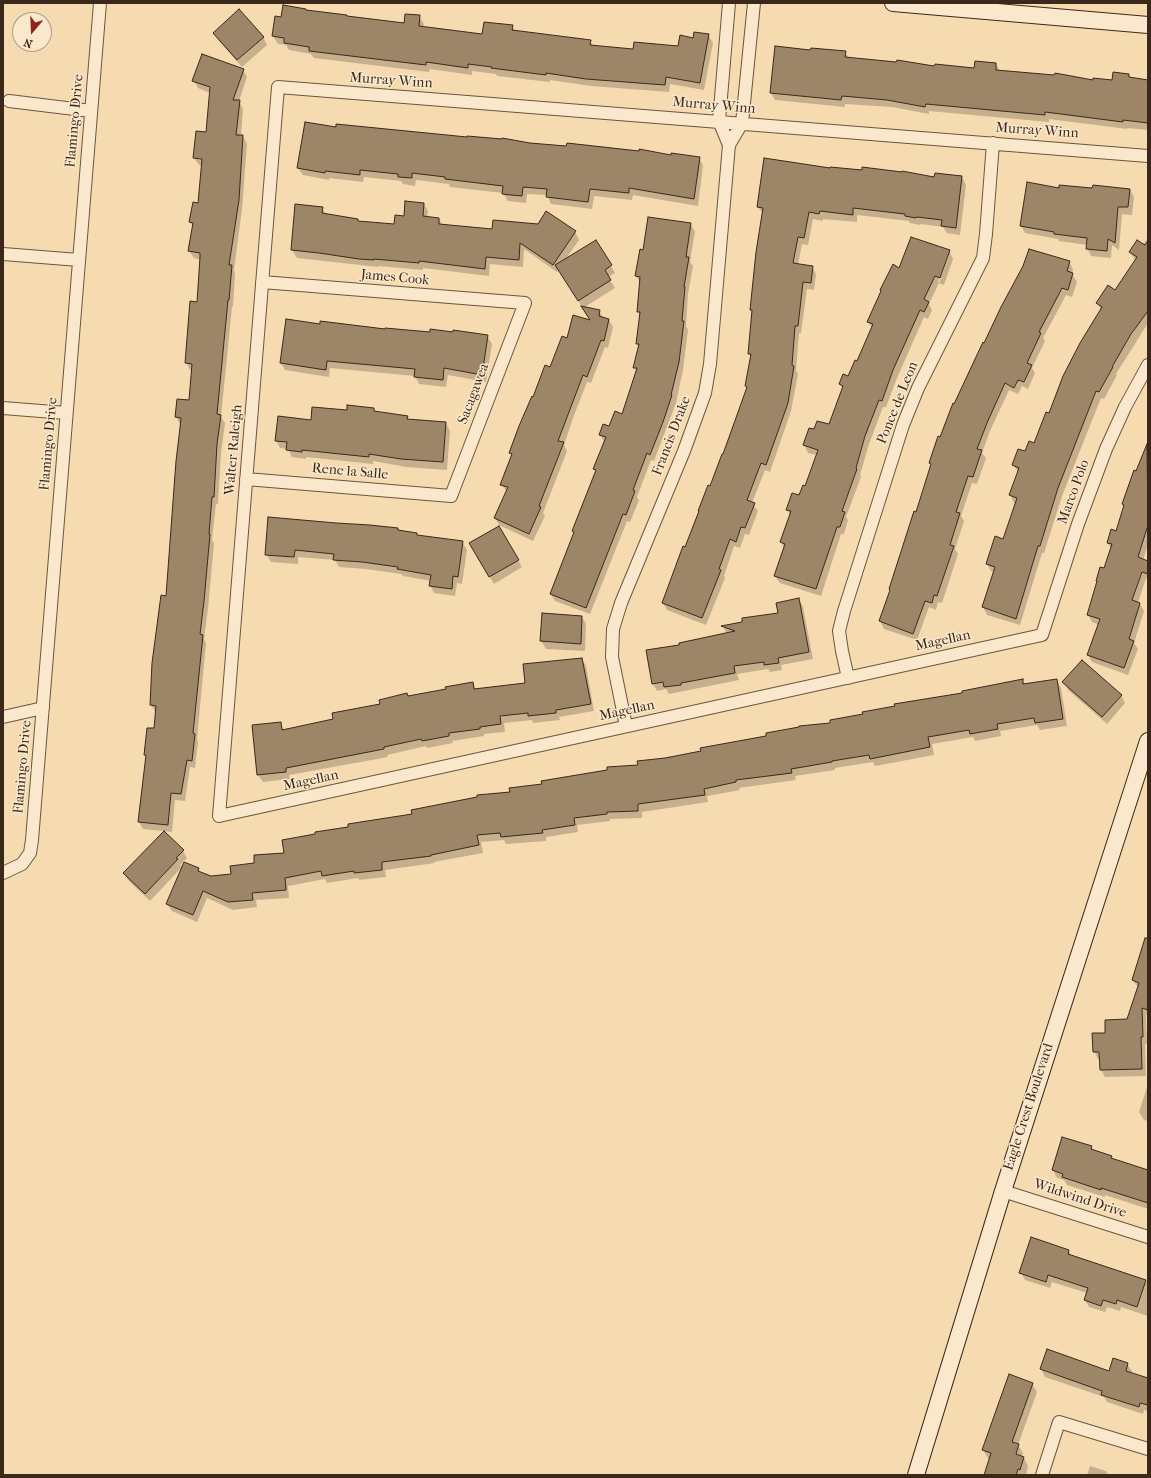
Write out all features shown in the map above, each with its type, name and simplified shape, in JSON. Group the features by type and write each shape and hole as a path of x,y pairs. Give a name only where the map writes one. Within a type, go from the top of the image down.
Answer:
{"main road":[{"path":"893,3 1148,25"},
{"name":"Eagle Crest Boulevard","path":"916,1475 1003,1190 1148,741"}],"street":[{"name":"Flamingo Drive","path":"3,873 22,864 30,853 32,840 100,3"},
{"name":"Francis Drake","path":"729,3 719,121 729,145"},
{"name":"Francis Drake","path":"626,726 612,657 613,629 620,603 684,451 704,393 710,364 729,145 742,123 754,3"},
{"name":"Murray Winn","path":"278,87 1148,156"},
{"name":"Walter Raleigh","path":"219,816 278,87"},
{"path":"9,101 91,111"},
{"name":"Ponce de Leon","path":"848,678 839,631 844,611 903,425 918,388 983,258 993,143"},
{"path":"3,254 79,260"},
{"name":"James Cook","path":"262,282 525,303"},
{"name":"Sacagawea","path":"451,496 525,303"},
{"name":"Marco Polo","path":"1042,635 1078,524 1106,448 1125,407 1148,365"},
{"path":"3,408 66,413"},
{"name":"Rene la Salle","path":"246,479 451,496"},
{"name":"Magellan","path":"219,816 1042,635"},
{"path":"3,717 43,708"},
{"name":"Wildwind Drive","path":"1003,1190 1148,1237"},
{"path":"1042,1475 1059,1422 1148,1449"}],"building":[{"path":"283,5 306,10 404,23 405,14 420,15 419,26 482,34 484,22 513,25 512,30 591,40 590,45 633,49 634,42 678,46 680,35 693,38 694,32 709,34 700,83 666,77 665,85 586,79 546,73 546,75 468,64 468,68 426,62 426,65 309,51 309,47 284,43 284,38 272,36 275,16 281,17"},
{"path":"239,9 264,37 237,60 213,33"},
{"path":"775,46 810,50 811,48 846,51 845,57 896,62 897,60 934,66 935,64 974,68 975,61 996,63 996,70 1054,75 1055,73 1093,80 1093,78 1112,80 1113,72 1129,74 1129,77 1148,80 1148,123 1123,120 1123,122 1045,112 1045,115 926,104 925,107 887,100 842,96 841,100 770,93"},
{"path":"202,54 244,69 233,100 240,100 236,135 243,135 239,200 229,265 232,265 217,414 221,415 217,444 214,497 212,497 210,534 200,634 203,635 193,733 195,734 192,761 187,760 181,794 171,793 168,825 138,822 146,755 144,755 147,728 154,728 156,706 150,705 152,663 161,595 166,596 176,461 181,418 175,417 177,399 189,400 192,364 185,363 190,301 197,302 200,253 188,251 193,223 189,222 193,202 198,203 202,159 193,158 196,131 206,132 210,87 192,81"},
{"path":"305,122 336,127 336,124 467,137 502,138 530,143 566,146 567,143 639,151 639,149 671,155 671,153 700,157 694,199 629,188 629,193 590,189 588,202 546,197 547,189 523,187 522,196 502,194 503,186 445,179 445,177 412,173 412,178 398,177 398,174 360,170 360,175 325,171 325,173 297,168"},
{"path":"764,158 830,168 862,170 862,167 902,171 934,177 935,173 962,176 956,228 941,226 942,220 916,218 905,216 905,214 853,208 853,215 820,211 819,214 809,212 804,238 798,237 793,263 813,266 811,283 803,282 798,326 795,326 792,365 794,366 788,403 766,465 761,463 747,500 755,503 745,528 741,527 736,542 730,539 719,569 721,570 702,618 662,603 683,546 685,547 708,485 710,486 723,454 747,387 745,386 751,354 748,354 752,310 750,310 756,252 763,208 757,207"},
{"path":"1027,182 1059,188 1059,185 1092,188 1093,185 1130,189 1128,207 1118,207 1115,243 1108,239 1107,251 1086,249 1087,238 1054,234 1054,232 1020,226"},
{"path":"405,201 424,203 423,216 439,218 439,224 492,229 493,220 538,224 546,211 576,231 553,265 520,243 519,260 486,257 485,269 419,261 419,263 359,259 291,250 295,204 323,207 322,213 358,219 358,221 394,224 395,215 404,216"},
{"path":"648,217 691,223 686,257 689,257 684,287 682,321 684,321 679,362 672,395 663,422 650,455 647,453 633,490 635,491 626,515 623,514 586,608 550,594 574,532 572,531 596,470 593,469 606,437 599,435 603,424 609,426 615,411 622,414 637,368 633,368 639,344 636,344 640,312 637,312 640,277 635,276 640,249 643,250"},
{"path":"911,237 950,250 940,278 935,276 924,299 929,302 924,312 920,310 893,370 882,401 879,400 865,436 856,468 857,469 842,511 845,512 840,527 837,527 816,589 774,576 785,544 780,542 791,511 786,510 792,493 799,495 803,485 805,486 818,450 803,445 809,428 814,429 817,421 829,424 843,386 839,384 843,374 848,376 855,360 857,361 873,324 867,322 881,291 880,290 893,264 899,268"},
{"path":"596,240 612,265 605,270 611,280 578,301 555,265"},
{"path":"1137,240 1145,245 1148,241 1148,311 1131,334 1099,392 1096,391 1058,488 1040,546 1038,546 1016,619 982,607 995,567 986,564 995,536 1003,539 1017,498 1009,495 1019,468 1012,465 1018,449 1025,451 1029,441 1034,443 1046,412 1049,413 1063,376 1080,343 1102,307 1096,303 1108,285 1115,290 1137,257 1129,252"},
{"path":"1029,249 1070,261 1067,271 1073,273 1068,290 1062,288 1039,332 1041,333 1027,363 1032,365 1024,382 1018,380 1014,388 1005,383 977,449 982,450 973,477 968,476 956,512 960,513 950,545 954,546 937,596 934,595 932,603 925,601 913,634 879,621 914,511 916,512 938,436 940,437 953,403 954,404 983,342 984,343 1023,266"},
{"path":"581,306 600,310 599,316 609,319 604,341 601,340 587,377 583,375 558,441 564,442 539,506 541,507 529,534 494,518 508,487 500,485 512,454 509,453 519,426 532,396 533,397 545,365 550,367 562,336 567,338 573,315 590,320"},
{"path":"286,319 320,324 320,321 385,329 430,332 430,329 453,332 453,330 488,335 482,375 444,368 443,380 414,377 415,369 327,361 326,370 280,363"},
{"path":"347,405 374,408 374,411 408,416 407,419 446,422 443,462 401,459 369,454 369,457 302,450 302,452 286,450 287,442 275,441 278,416 311,420 312,407 347,410"},
{"path":"1147,444 1148,525 1138,557 1148,561 1148,574 1142,572 1132,600 1140,603 1129,639 1134,641 1124,668 1087,655 1100,619 1087,615 1100,567 1104,568 1112,544 1107,543 1111,529 1116,531 1124,505 1122,504 1134,470 1136,471"},
{"path":"268,517 398,528 398,530 417,533 417,535 463,541 458,577 453,576 452,589 429,586 431,575 397,569 398,567 333,560 334,554 295,550 294,557 265,555"},
{"path":"499,526 519,560 489,577 469,543"},
{"path":"799,598 809,652 778,658 779,663 764,665 764,662 734,666 735,673 681,683 681,685 664,687 663,682 652,684 646,650 679,645 679,643 735,631 721,626 742,622 742,618 778,613 776,603"},
{"path":"542,613 582,616 581,644 540,641"},
{"path":"582,658 591,704 556,710 556,713 528,716 528,713 500,716 501,724 480,727 480,729 449,733 449,736 422,741 421,739 384,747 384,749 286,768 286,772 257,775 252,725 281,722 282,730 333,719 332,713 380,704 379,700 407,693 408,696 473,682 474,689 525,683 523,664"},
{"path":"1082,660 1122,695 1102,717 1062,682"},
{"path":"1023,679 1023,684 1057,679 1063,719 1035,723 1034,718 997,724 998,729 970,734 969,730 928,737 930,747 870,759 869,755 832,761 791,769 792,773 736,780 736,782 704,789 705,795 638,804 638,811 607,812 607,814 574,818 575,825 542,830 543,833 501,837 500,833 477,835 479,845 431,856 382,862 382,870 354,873 354,871 322,876 321,871 285,878 286,890 252,893 253,900 228,902 203,891 193,915 166,904 184,862 199,868 198,871 211,876 231,874 230,866 254,863 254,855 284,853 282,840 315,834 315,832 348,827 348,824 412,814 411,810 477,797 477,795 510,792 509,788 542,784 541,781 607,770 607,767 638,765 637,761 665,758 701,751 700,748 766,736 766,733 799,726 830,723 830,720 895,706 894,704 962,693 962,691"},
{"path":"164,831 184,850 176,858 178,859 145,894 123,873"},
{"path":"1145,938 1148,938 1148,1010 1142,1008 1142,1069 1100,1070 1099,1052 1093,1052 1092,1033 1105,1033 1105,1020 1127,1019 1139,983 1132,980"},
{"path":"1062,1137 1092,1146 1091,1149 1112,1156 1111,1158 1148,1170 1148,1203 1062,1177 1063,1174 1052,1170"},
{"path":"1031,1237 1069,1250 1068,1254 1146,1280 1137,1307 1117,1300 1116,1304 1103,1300 1101,1306 1084,1300 1088,1288 1048,1275 1046,1282 1019,1273"},
{"path":"1047,1349 1109,1371 1113,1358 1128,1363 1126,1371 1148,1378 1148,1405 1140,1403 1139,1407 1101,1395 1102,1391 1040,1369"},
{"path":"1009,1374 1033,1383 1012,1442 1019,1444 1016,1454 1024,1457 1020,1470 1018,1469 1016,1475 984,1475 991,1453 982,1450"}]}
